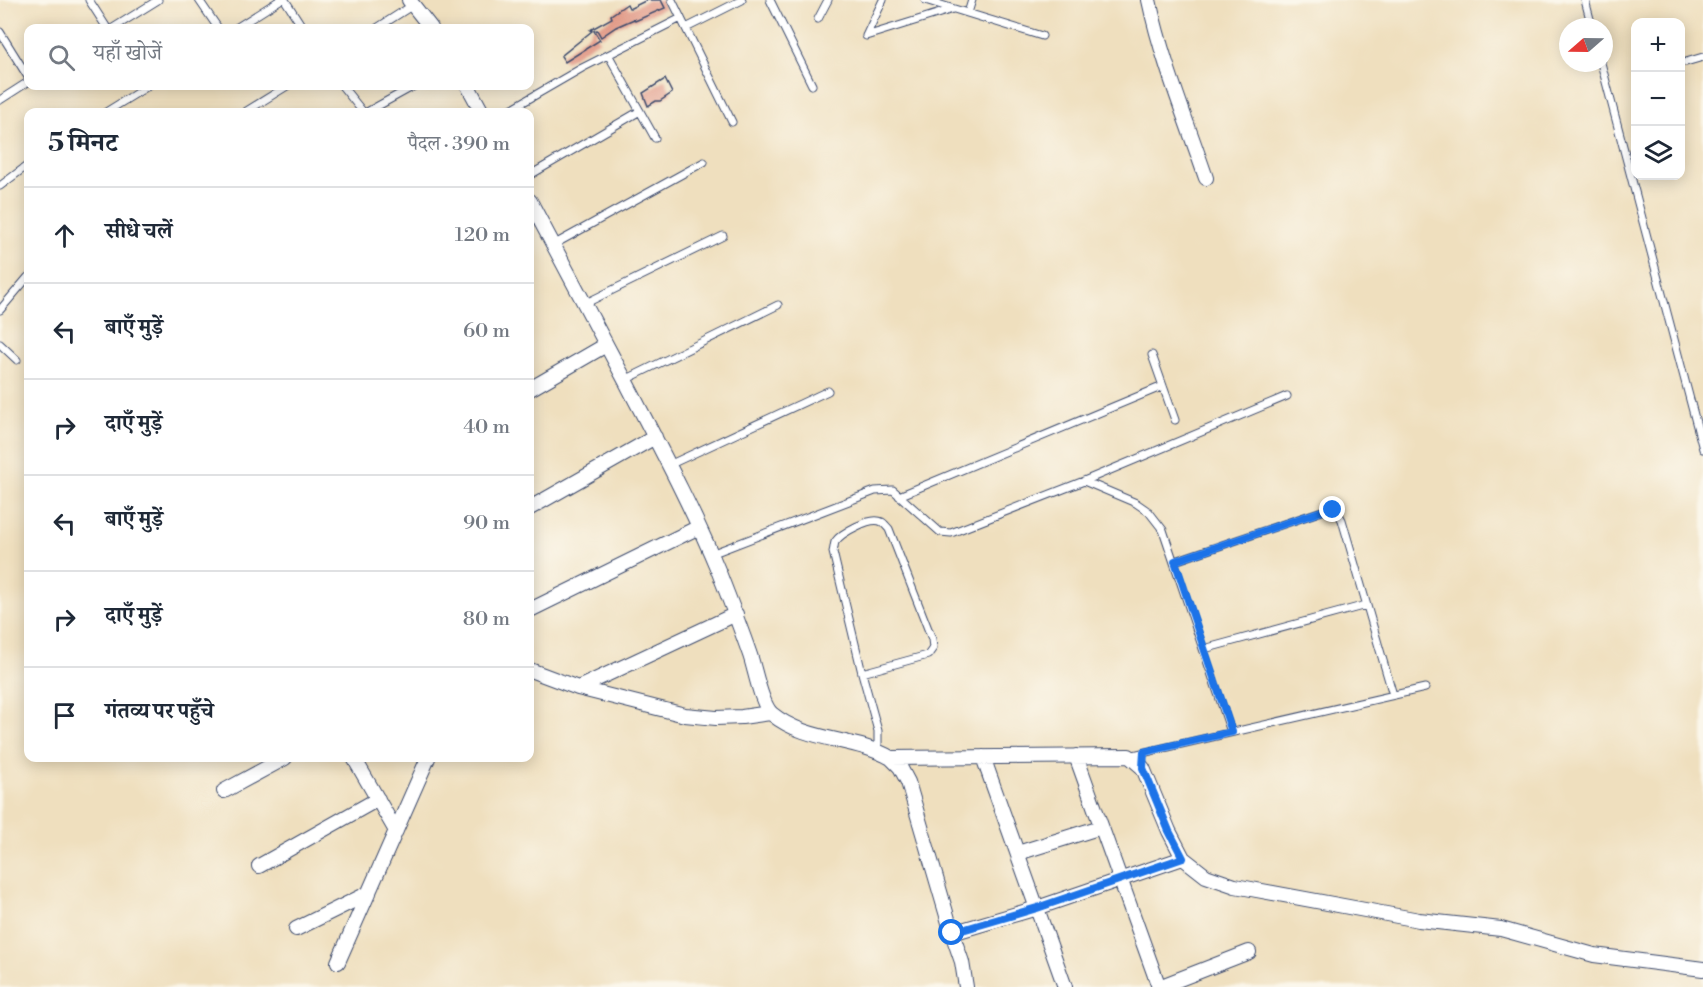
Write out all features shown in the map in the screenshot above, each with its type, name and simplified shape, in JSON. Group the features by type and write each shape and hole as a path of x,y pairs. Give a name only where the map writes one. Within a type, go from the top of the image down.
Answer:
{"street":[{"path":"1149,0 1170,75 1206,178"},
{"path":"411,3 427,24"},
{"path":"470,90 480,108"},
{"path":"534,209 655,437 699,527 736,614 770,712 809,733 878,751 891,758 900,767 908,782 952,933 963,962 966,987"},
{"path":"534,387 606,345"},
{"path":"534,506 655,437"},
{"path":"534,608 699,527"},
{"path":"578,688 736,614"},
{"path":"534,672 578,688 685,715 716,718 742,717 770,712"},
{"path":"1076,756 1159,987 1249,952"},
{"path":"891,758 1128,756 1143,768 1169,831 1183,858 1206,876 1235,886 1419,920 1501,929 1594,955 1703,969"},
{"path":"983,757 1065,987"},
{"path":"224,791 278,762"},
{"path":"356,762 396,831"},
{"path":"338,962 426,762"},
{"path":"259,866 378,799"},
{"path":"1018,853 1101,827"},
{"path":"952,933 1037,908 1183,858"},
{"path":"296,930 369,893"}],"lane":[{"path":"89,0 105,24"},
{"path":"119,24 158,0"},
{"path":"199,0 215,24"},
{"path":"242,24 280,0"},
{"path":"285,0 300,24"},
{"path":"672,0 732,122"},
{"path":"686,28 742,0"},
{"path":"770,0 812,85"},
{"path":"818,19 828,0"},
{"path":"883,0 866,36 953,9"},
{"path":"925,0 1042,36"},
{"path":"968,13 972,0"},
{"path":"1585,0 1590,18"},
{"path":"382,24 411,3"},
{"path":"513,108 582,68 681,18"},
{"path":"0,32 24,71"},
{"path":"609,56 655,138"},
{"path":"1686,62 1703,57"},
{"path":"1603,72 1703,448"},
{"path":"0,100 24,85"},
{"path":"112,108 142,90"},
{"path":"254,108 281,90"},
{"path":"346,90 361,108"},
{"path":"373,108 406,90"},
{"path":"534,173 640,111"},
{"path":"553,245 704,162"},
{"path":"0,186 24,171"},
{"path":"584,304 723,236"},
{"path":"0,310 24,282"},
{"path":"625,381 778,305"},
{"path":"0,344 17,360"},
{"path":"1152,355 1175,420"},
{"path":"899,496 1163,386"},
{"path":"669,465 828,391"},
{"path":"711,554 875,491 893,490 940,532 951,533 1084,481 1287,396"},
{"path":"1084,481 1136,503 1149,512 1163,530 1232,732"},
{"path":"1175,561 1328,509 1338,513 1342,520 1393,695"},
{"path":"862,673 928,655 933,648 932,639 888,529 883,522 876,521 864,523 852,529 836,542 833,552 862,673 878,731 878,751"},
{"path":"1204,649 1366,605"},
{"path":"1128,756 1425,688"},
{"path":"1143,768 1144,752"}],"building":[{"path":"647,0 661,0 665,8 616,27 601,37 597,30 594,31 600,40 565,62 561,56 592,31 590,30 612,18 611,15 627,4 631,8"},
{"path":"665,79 672,93 648,106 643,93"}],"route":[{"path":"952,933 1037,908 1183,858 1169,831 1143,768 1144,752 1232,732 1175,561 1328,509 1333,510"}]}
